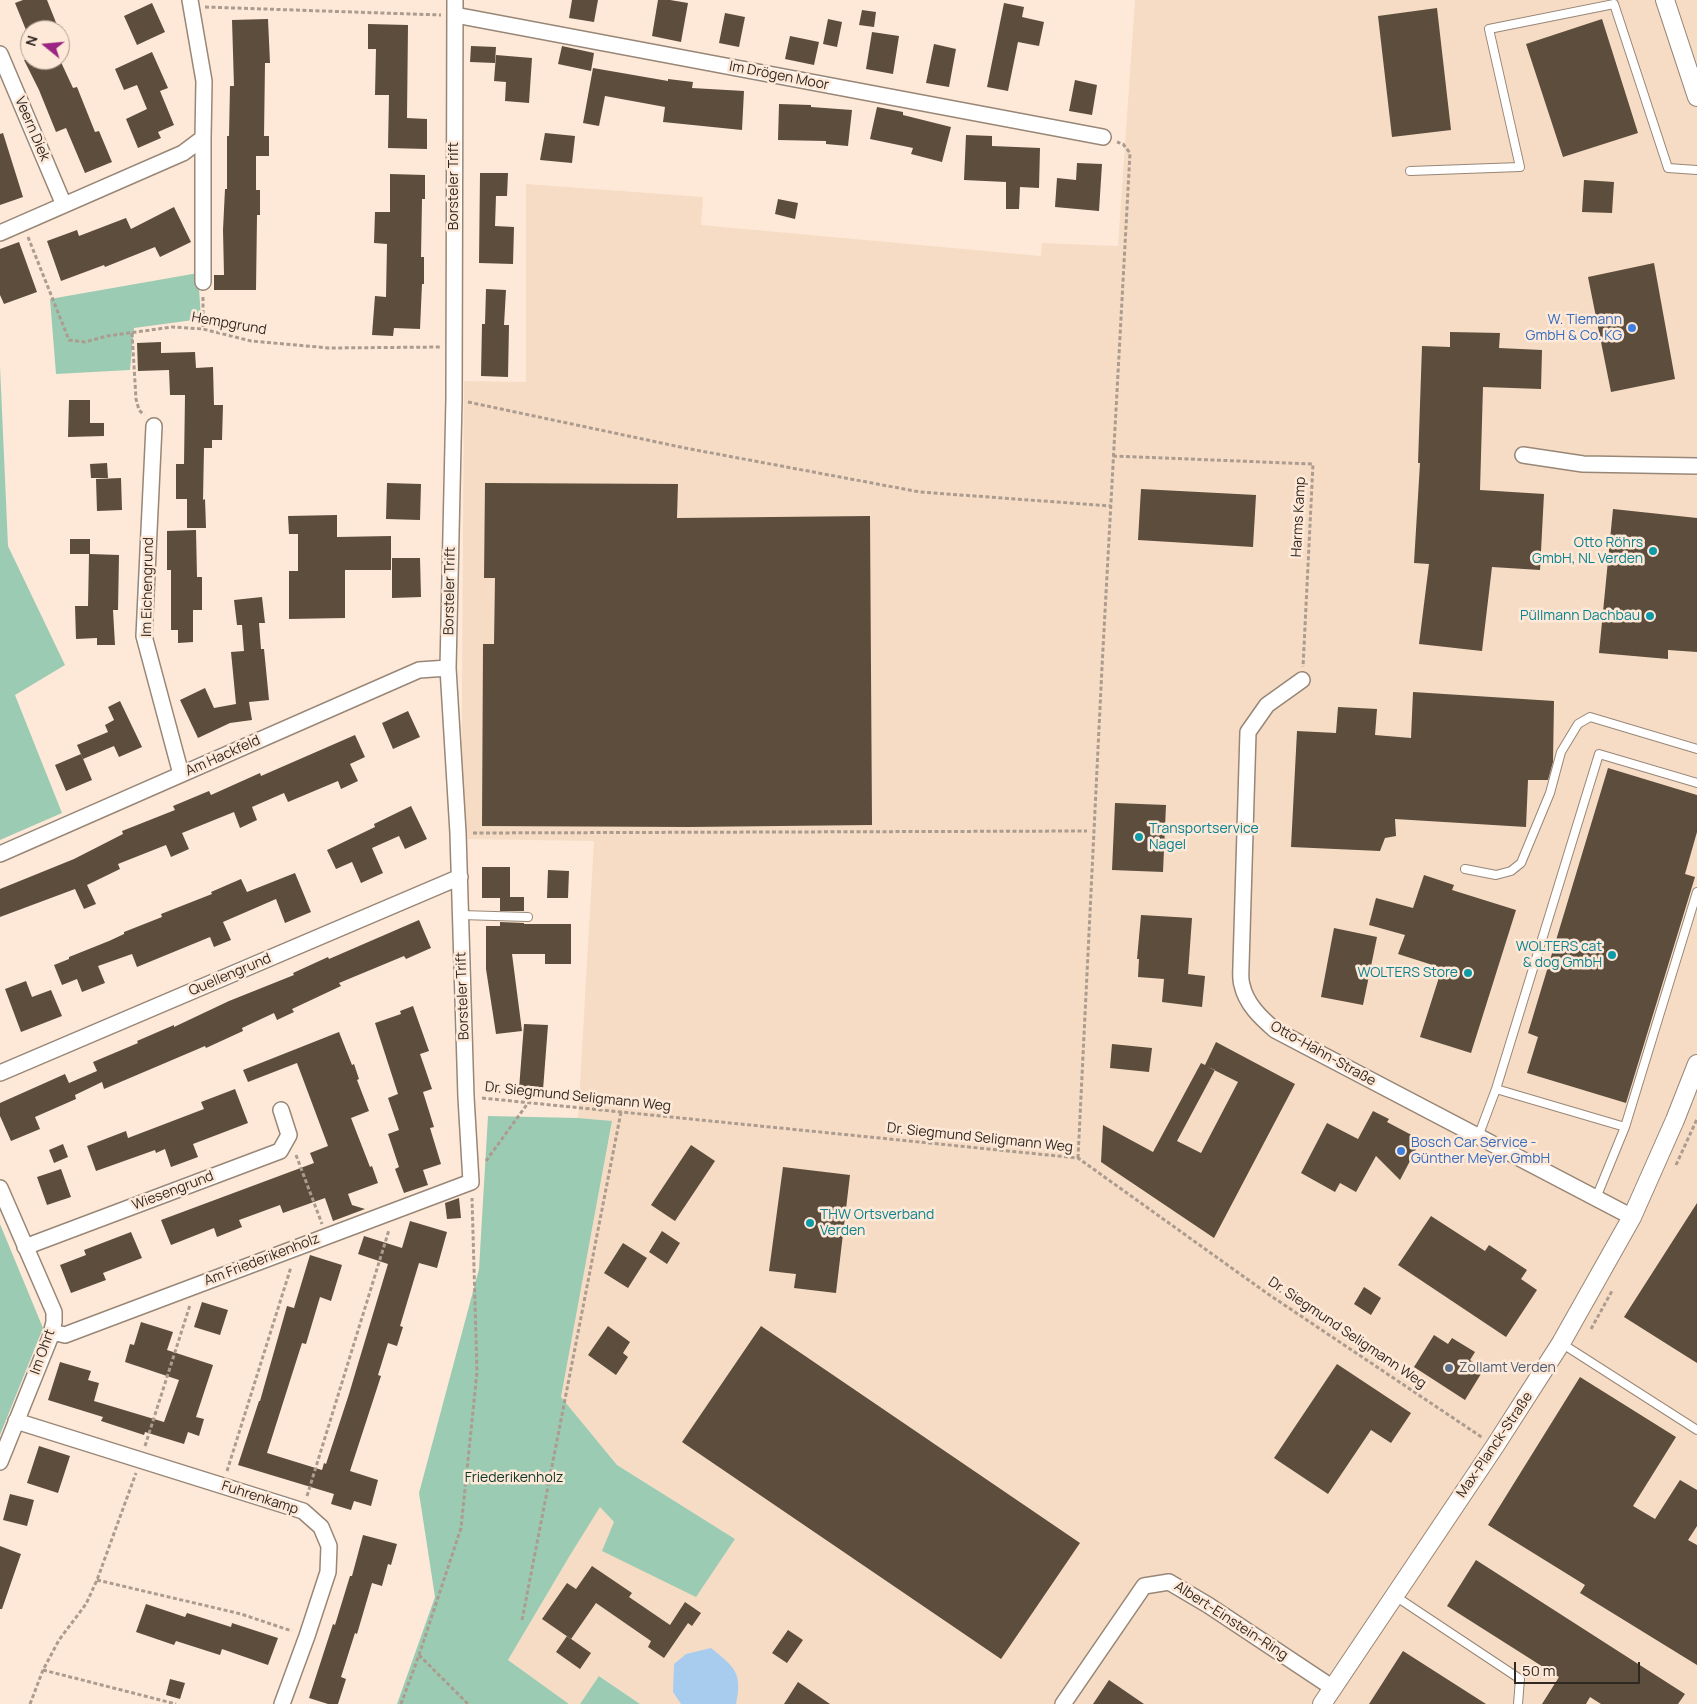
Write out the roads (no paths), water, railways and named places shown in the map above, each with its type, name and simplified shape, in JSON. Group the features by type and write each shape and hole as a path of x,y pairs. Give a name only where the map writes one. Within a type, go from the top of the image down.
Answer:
{"street":[{"path":"1665,0 1697,97"},
{"path":"191,3 204,81 202,282"},
{"name":"Im Drögen Moor","path":"455,8 1103,137"},
{"name":"Borsteler Trift","path":"455,8 454,399 448,668 458,833 466,1097 471,1182"},
{"name":"Veern Diek","path":"0,54 64,205"},
{"path":"0,233 183,153 202,138"},
{"name":"Im Eichengrund","path":"154,426 144,636 181,774"},
{"path":"1523,455 1583,464 1697,466"},
{"name":"Am Hackfeld","path":"0,854 419,670 448,668"},
{"name":"Otto-Hahn-Straße","path":"1302,680 1267,705 1248,732 1242,874 1242,985 1248,1001 1262,1019 1275,1030 1632,1217"},
{"name":"Quellengrund","path":"0,1073 460,878"},
{"name":"Max-Planck-Straße","path":"1322,1704 1561,1344 1632,1217 1675,1120 1697,1064"},
{"name":"Wiesengrund","path":"25,1247 280,1151 289,1135 280,1110"},
{"name":"Am Friederikenholz","path":"52,1332 65,1335 471,1182"},
{"name":"Im Ohrt","path":"0,1188 54,1312 52,1332 0,1462"},
{"name":"Fuhrenkamp","path":"16,1421 303,1511 321,1527 330,1546 328,1572 282,1704"},
{"name":"Albert-Einstein-Ring","path":"1063,1704 1144,1586 1169,1582 1208,1605 1333,1688"}],"lane":[{"path":"1410,171 1520,167 1489,29 1614,4 1668,168 1697,170"},
{"path":"1465,869 1496,875 1511,871 1521,863 1550,793 1561,752 1578,724 1590,717 1697,749"},
{"path":"1478,1137 1496,1089 1599,754 1697,784"},
{"path":"1596,1198 1625,1127 1697,892"},
{"path":"461,915 528,917"},
{"path":"1496,1089 1625,1127"},
{"path":"1561,1344 1697,1430"},
{"path":"1395,1596 1520,1679 1518,1704"}],"water":[{"path":"711,1648 726,1660 735,1671 738,1684 736,1704 681,1704 673,1692 674,1664 686,1654"}],"place":[{"name":"W. Tiemann GmbH & Co. KG","path":"1632,328"},
{"name":"Otto Röhrs GmbH, NL Verden","path":"1653,551"},
{"name":"Püllmann Dachbau","path":"1650,616"},
{"name":"Transportservice Nagel","path":"1139,837"},
{"name":"WOLTERS cat & dog GmbH","path":"1612,955"},
{"name":"WOLTERS Store","path":"1468,973"},
{"name":"Bosch Car Service - Günther Meyer GmbH","path":"1401,1151"},
{"name":"THW Ortsverband Verden","path":"810,1223"},
{"name":"Zollamt Verden","path":"1449,1368"}],"park label":[{"name":"Friederikenholz","path":"514,1478"}]}
